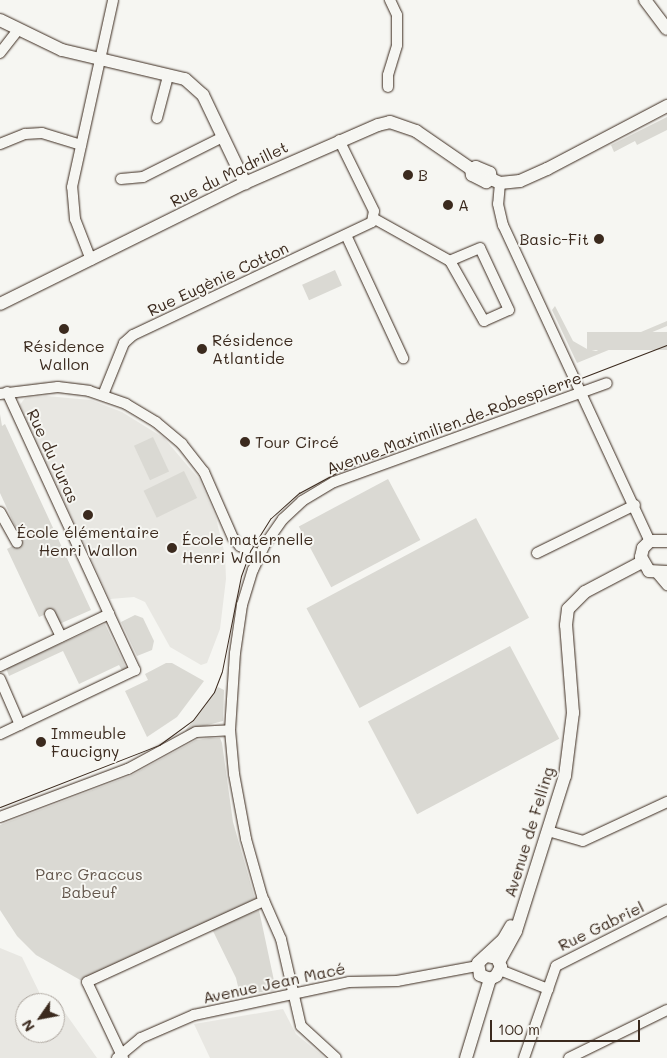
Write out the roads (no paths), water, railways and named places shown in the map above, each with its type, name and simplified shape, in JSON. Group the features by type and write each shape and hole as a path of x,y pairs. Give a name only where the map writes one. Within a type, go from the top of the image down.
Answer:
{"street":[{"path":"91,260 75,219 72,187 113,0"},
{"path":"388,87 388,75 397,45 397,15 390,0"},
{"path":"645,0 667,29"},
{"path":"0,20 18,31 62,50 185,80 197,87 245,183"},
{"path":"0,54 18,31"},
{"path":"158,118 168,76"},
{"path":"650,541 635,505 503,225 495,181 520,181 547,169 667,106"},
{"name":"Rue du Madrillet","path":"0,304 245,183 339,140 390,122 416,131 471,169 472,174 480,180 486,182 495,181"},
{"path":"0,144 25,134 42,133 81,145"},
{"path":"121,179 143,176 223,137"},
{"path":"339,140 374,211 373,218 450,261 484,321 508,310 480,248 450,261"},
{"name":"Rue Eugènie Cotton","path":"103,394 124,343 133,335 346,235 372,222 373,218"},
{"path":"346,235 403,358"},
{"name":"Avenue Maximilien de Robespierre","path":"336,1058 301,1026 292,996 281,939 264,901 246,839 234,774 230,730 235,653 242,605 260,555 283,519 302,501 334,482 606,383"},
{"path":"3,393 58,387 103,394 156,422 182,444 204,472 232,538 240,546 260,555"},
{"name":"Rue du Juras","path":"3,393 135,670 20,725"},
{"path":"537,552 635,505"},
{"path":"1,517 17,543"},
{"path":"667,540 650,541 641,553 642,562 649,571 662,572 667,585"},
{"name":"Avenue de Felling","path":"500,966 516,931 565,776 572,722 572,678 566,625 568,609 585,592 642,562"},
{"path":"50,614 61,637"},
{"path":"0,666 109,614"},
{"path":"0,680 20,725 0,734"},
{"path":"0,817 128,770 196,732 230,730"},
{"path":"548,831 583,841 667,802"},
{"path":"120,1056 87,982 264,901"},
{"name":"Rue Gabriel","path":"524,1058 559,963 667,910"},
{"name":"Avenue de Felling","path":"477,966 507,934 520,914"},
{"path":"487,956 500,966 548,989"},
{"path":"477,966 480,975 490,979"},
{"name":"Avenue Jean Macé","path":"120,1056 141,1038 194,1015 292,996 349,982 397,981 477,966"},
{"path":"466,1058 490,979 500,966"},
{"path":"569,1058 667,1010"}],"tram line":[{"path":"0,807 159,745 193,720 214,692 222,671 241,576 250,551 271,518 299,493 340,471 667,345"}],"place":[{"name":"B","path":"408,175"},
{"name":"A","path":"448,205"},
{"name":"Basic-Fit","path":"599,239"},
{"name":"Résidence Wallon","path":"64,329"},
{"name":"Résidence Atlantide","path":"202,349"},
{"name":"Tour Circé","path":"245,442"},
{"name":"École élémentaire Henri Wallon","path":"88,515"},
{"name":"École maternelle Henri Wallon","path":"172,548"},
{"name":"Immeuble Faucigny","path":"41,742"}],"park label":[{"name":"Parc Graccus Babeuf","path":"89,883"}]}
